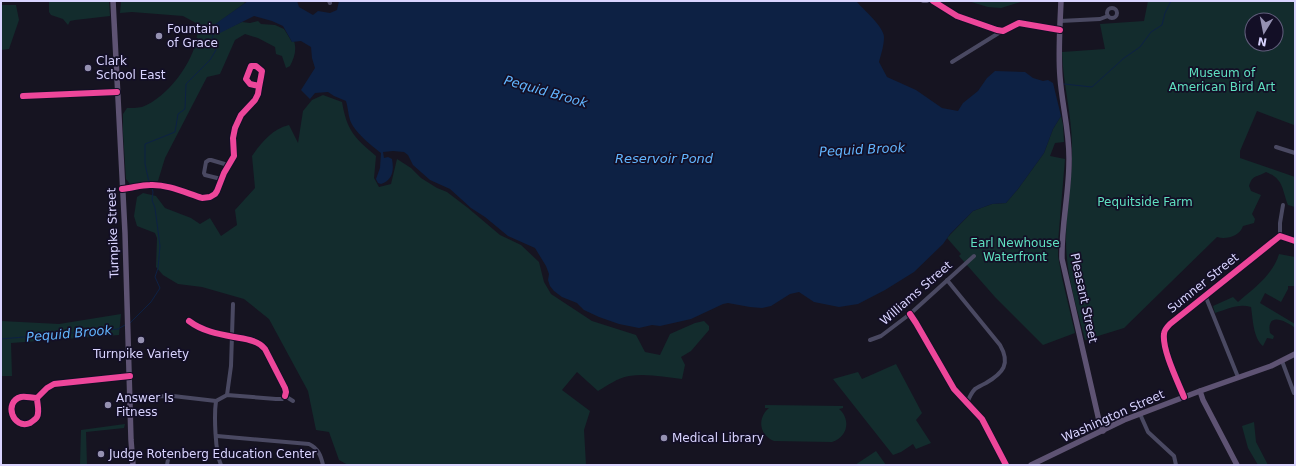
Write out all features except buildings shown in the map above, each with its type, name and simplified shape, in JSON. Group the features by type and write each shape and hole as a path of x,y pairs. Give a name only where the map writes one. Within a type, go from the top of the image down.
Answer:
{"main road":[{"name":"Turnpike Street","path":"114,1 133,465"},
{"name":"Pleasant Street","path":"1060,1 1059,72 1069,135 1069,161 1062,259 1100,425 1103,431"},
{"name":"Washington Street","path":"1031,465 1140,414 1282,361 1295,354"},
{"path":"1200,391 1203,400 1236,465"}],"street":[{"path":"933,1 957,16 1002,31"},
{"path":"1060,21 1100,19 1108,16"},
{"path":"952,62 1002,31 1019,23 1060,30"},
{"path":"122,189 156,185 206,198 215,194 228,165 234,156 233,138 235,128 241,116 257,97 262,71 256,66 250,66 246,80 250,84 259,86"},
{"path":"23,96 118,92"},
{"path":"1276,147 1295,153"},
{"path":"221,179 205,175 206,162 211,160 228,165"},
{"path":"1284,205 1280,223 1280,236 1295,241"},
{"name":"Sumner Street","path":"1184,397 1166,351 1163,335 1165,330 1204,295 1280,236"},
{"name":"Williams Street","path":"870,340 881,336 910,314 974,256"},
{"path":"947,280 1000,346 1005,358 1004,368 1000,373 975,390 967,403"},
{"path":"1204,295 1238,378"},
{"path":"227,395 231,366 233,304"},
{"path":"910,314 954,389 982,419 1006,465"},
{"path":"189,321 205,330 248,340 262,345 266,349 285,388 285,396"},
{"path":"1282,361 1294,393"},
{"path":"37,398 39,412 36,418 28,424 16,421 12,416 12,412 14,403 19,398 37,398 47,388 57,383 130,376"},
{"path":"131,397 173,396 216,400 227,395 276,399 282,399 285,396"},
{"path":"285,396 293,401"},
{"path":"216,400 215,410 218,456 221,465"},
{"path":"1140,414 1148,432 1174,456 1176,465"},
{"path":"217,436 309,444 314,446 317,450 323,465"},
{"path":"167,465 169,454"}],"green space":[{"path":"49,1 109,1 110,16 70,21 68,25 63,19 51,15 49,12"},
{"path":"121,1 243,1 245,3 212,27 220,32 242,22 250,23 258,21 261,24 275,25 284,29 292,42 294,41 295,45 293,60 290,66 286,68 282,56 276,54 275,47 258,38 245,34 235,40 220,74 207,77 165,158 158,181 130,184 126,179 123,114 127,108 142,107 161,96 178,78 191,57 195,46 197,34 196,23 183,16 132,12 120,13"},
{"path":"968,1 1024,1 1001,8 988,7"},
{"name":"Pequitside Farm","path":"1148,1 1295,1 1294,125 1257,111 1240,151 1240,158 1295,177 1295,207 1288,205 1282,186 1272,175 1266,172 1255,177 1249,186 1251,191 1261,195 1252,214 1255,219 1254,223 1243,226 1236,235 1224,238 1217,237 1124,328 1085,340 1072,291 1066,254 1066,229 1071,170 1072,135 1062,52 1105,49 1100,24 1144,21"},
{"path":"1,5 16,5 19,20 9,49 1,50"},
{"path":"323,95 342,102 349,127 362,144 376,156 374,178 379,187 391,184 397,159 411,168 421,178 437,188 447,192 500,235 521,245 539,262 544,282 551,294 592,321 636,335 645,352 660,355 670,334 695,323 704,321 709,326 709,330 691,351 681,357 685,365 682,379 662,376 635,375 616,380 598,391 577,372 562,390 590,411 584,430 586,465 348,465 339,460 329,432 316,430 308,391 269,319 244,299 202,287 178,284 163,275 156,267 157,238 155,233 137,226 134,216 137,197 143,193 156,196 165,208 191,218 200,224 210,218 221,236 237,225 235,210 255,188 252,156 255,151 272,133 289,125 298,143 303,111 312,100"},
{"name":"Earl Newhouse Waterfront","path":"1061,116 1064,142 1055,143 1050,156 1065,159 1058,256 1075,333 1043,345 995,297 959,256 961,254 947,238 973,211 992,204 1006,203 1044,153 1053,129"},
{"path":"1279,254 1295,257 1295,286 1288,286 1288,289 1281,302 1265,293 1260,303 1295,324 1295,328 1286,322 1274,320 1271,322 1270,326 1270,333 1274,336 1273,339 1267,338 1263,346 1255,333 1251,307 1238,306 1215,313 1213,306 1233,297 1238,302 1256,287 1267,275 1276,262"},
{"path":"121,314 119,335 11,343 12,376 1,376 1,321 59,324"},
{"path":"896,364 922,413 916,420 931,443 916,449 913,444 901,452 893,455 833,379 858,372 862,379"},
{"path":"765,405 843,406 843,408 839,409 845,418 846,427 842,436 832,442 774,441 765,435 761,426 761,421 765,412 769,408 765,408"},
{"path":"1254,422 1256,442 1268,465 1258,465 1248,448 1242,426"},
{"path":"125,424 124,428 86,432 87,465 80,465 81,430"},
{"path":"876,451 886,465 855,465"}],"water":[{"name":"Reservoir Pond","path":"248,1 297,1 299,7 313,15 318,11 330,13 337,10 339,1 856,1 881,28 884,37 884,44 879,62 887,77 916,90 942,108 958,111 963,103 978,91 987,78 995,71 1025,72 1033,78 1043,81 1048,80 1053,83 1061,116 1053,129 1044,153 1006,203 992,204 973,211 950,234 943,244 914,272 885,290 858,304 839,307 814,302 799,292 790,294 771,306 762,308 728,303 691,319 660,326 652,325 639,328 619,324 599,317 584,310 577,303 562,297 550,286 548,280 549,274 546,266 535,248 508,236 485,217 471,208 450,189 430,180 413,165 408,155 404,152 383,152 384,158 388,157 392,159 393,171 388,180 381,184 378,183 376,179 380,168 381,153 363,138 352,125 346,101 328,92 315,93 310,99 301,90 315,68 311,47 301,41 292,42 283,26 254,16 220,33 211,27"}],"waterway":[{"name":"Pequid Brook","path":"1064,84 1092,87 1124,58 1140,47 1151,32 1162,25 1165,13 1171,1"},
{"name":"Pequid Brook","path":"149,182 145,164 145,144 175,132 178,114 185,109 186,84 210,60 216,50 212,39 214,30 216,29"},
{"name":"Pequid Brook","path":"130,323 151,302 160,288 155,277 158,268 160,246 155,208 152,200 152,188"},
{"name":"Pequid Brook","path":"1,339 118,329 125,325"}],"cycle path":[{"path":"933,1 957,16 997,30 1003,31 1019,23 1060,30"},
{"path":"122,189 143,185 156,185 170,187 202,198 210,197 215,194 224,173 234,156 233,138 235,128 241,115 255,100 258,94 262,71 256,66 251,66 246,79 250,84 259,86"},
{"path":"23,96 117,92"},
{"path":"1184,397 1165,348 1164,334 1166,329 1170,324 1280,236 1295,241"},
{"path":"910,314 954,389 982,419 1006,465"},
{"path":"189,321 210,332 251,340 262,346 285,388 285,396"},
{"path":"37,398 37,417 30,423 19,423 12,414 11,409 12,404 21,397 37,398 47,388 54,384 130,376"}],"place":[{"name":"Fountain of Grace","path":"159,36"},
{"name":"Clark School East","path":"88,68"},
{"name":"Turnpike Variety","path":"141,340"},
{"name":"Answer Is Fitness","path":"108,405"},
{"name":"Medical Library","path":"664,438"},
{"name":"Judge Rotenberg Education Center","path":"101,454"}],"park label":[{"name":"Museum of American Bird Art","path":"1222,80"}]}
